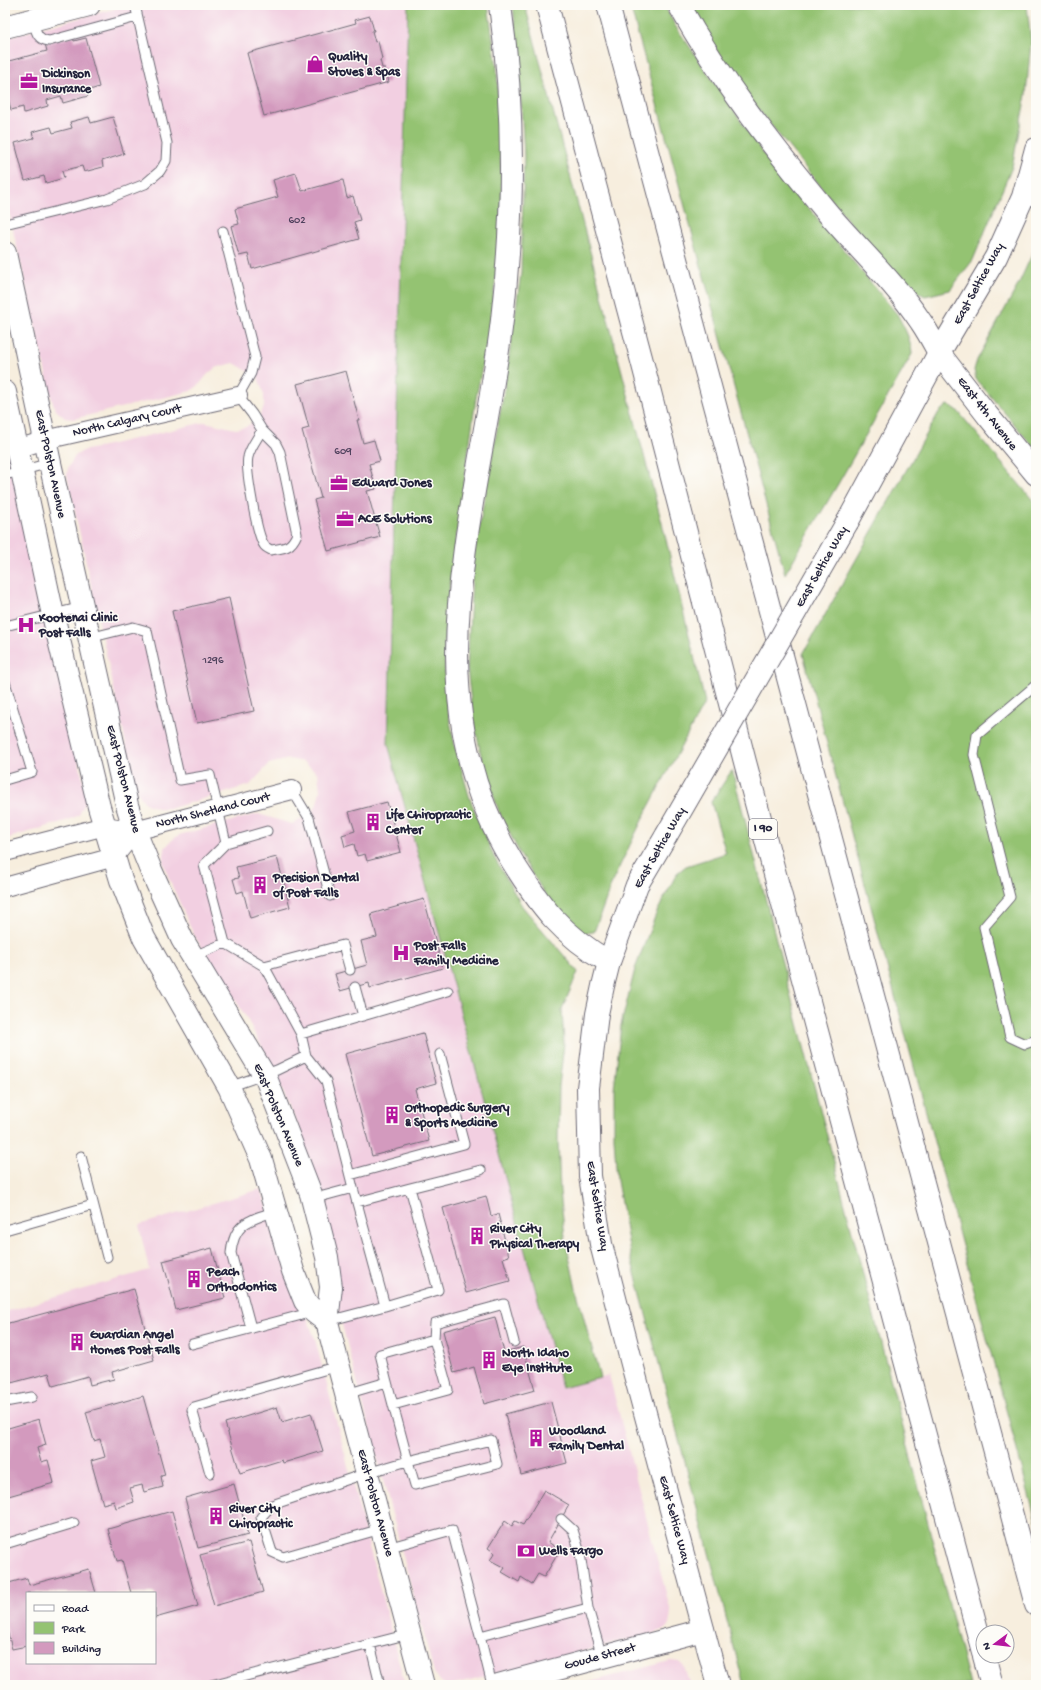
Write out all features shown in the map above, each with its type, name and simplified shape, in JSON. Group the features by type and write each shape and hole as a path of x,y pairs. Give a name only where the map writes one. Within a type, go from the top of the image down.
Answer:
{"main road":[{"path":"5,27 90,5"},
{"path":"500,5 510,103 512,156 509,258 501,323 459,587 456,675 461,725 472,773 488,815 503,846 531,892 569,935 593,953 609,962"},
{"name":"I 90","path":"547,5 643,365 747,769 976,1624"},
{"path":"608,5 1036,1605"},
{"name":"East 4th Avenue","path":"678,5 750,116 827,212 900,294 921,321 940,353 988,416 1036,474"},
{"name":"East Seltice Way","path":"718,1685 601,1244 590,1176 588,1088 597,1014 609,962 637,884 848,522 940,353 996,257 1023,197 1036,149"},
{"name":"East Polston Avenue","path":"5,253 50,464 127,805 135,831 150,868 182,939 194,956 264,1075 312,1199 327,1256 330,1279 329,1312 320,1317"},
{"name":"East Polston Avenue","path":"5,392 17,449 14,473 53,615 97,800 121,880 144,938 228,1087 261,1159 293,1271 305,1301 320,1317 338,1366 422,1685"},
{"name":"Goude Street","path":"504,1684 703,1630"},
{"path":"986,1664 992,1685"}],"street":[{"name":"North Calgary Court","path":"17,449 45,440 238,396"},
{"name":"North Shetland Court","path":"135,831 292,790"},
{"path":"5,852 105,826 135,831 114,857 5,887"}],"lane":[{"path":"5,224 107,199 145,184 160,171 166,161 167,143 135,5"},
{"path":"33,20 42,40 49,41 137,17"},
{"path":"222,231 255,357 251,373 238,396 262,430 276,444 280,452 297,534 293,543 286,548 271,550 264,545 260,535 247,469 248,457 262,430"},
{"path":"14,473 50,464"},
{"path":"5,626 82,607"},
{"path":"89,638 133,627 147,631 180,780 210,775 217,810 226,843"},
{"path":"5,682 32,772 5,780"},
{"path":"1036,685 976,735 974,755 1010,897 984,927 1010,1037 1026,1044 1036,1040"},
{"path":"292,790 309,818 330,896"},
{"path":"267,831 226,843 204,865 224,943 264,966 301,1034 306,1056 326,1081 385,1306"},
{"path":"194,956 224,943"},
{"path":"264,966 343,945 350,970"},
{"path":"355,987 363,1016"},
{"path":"301,1034 448,992"},
{"path":"350,1175 464,1144 440,1054"},
{"path":"228,1087 264,1075 306,1056"},
{"path":"81,1156 107,1257"},
{"path":"357,1202 481,1170"},
{"path":"312,1199 353,1188"},
{"path":"192,1344 251,1328 385,1306 438,1290 410,1188"},
{"path":"5,1230 93,1205"},
{"path":"251,1328 231,1253 232,1244 236,1233 242,1225 250,1219 276,1211"},
{"path":"393,1405 448,1390 434,1339 435,1323 504,1304 514,1342"},
{"path":"434,1339 380,1354 393,1405 408,1461 415,1485 497,1464 491,1440 408,1461 367,1473 272,1505 261,1517 272,1552 283,1557 384,1538 452,1530 480,1636 504,1684"},
{"path":"210,1473 192,1410 194,1407 338,1366"},
{"path":"346,1394 387,1382"},
{"path":"5,1402 32,1397"},
{"path":"561,1519 573,1530 578,1547 588,1608 602,1657"},
{"path":"5,1544 74,1523"},
{"path":"480,1636 588,1608"},
{"path":"211,1685 409,1634"},
{"path":"370,1644 380,1685"}],"shaded area":[{"path":"129,5 408,5 388,744 562,1388 609,1375 671,1612 669,1625 665,1629 655,1633 454,1684 446,1685 439,1681 434,1673 339,1313 312,1167 298,1126 269,1060 246,1017 194,935 163,862 165,848 179,835 258,814 292,824 304,818 316,807 320,791 318,773 303,762 289,759 269,764 250,785 172,808 157,808 145,803 138,793 67,475 68,468 75,456 83,451 205,422 236,429 246,427 259,417 264,407 264,395 258,377 234,363 215,368 199,385 191,391 73,419 65,418 56,410 52,400 5,195 5,38"},
{"name":"Kootenai Clinic Post Falls","path":"5,435 87,798 79,815 69,820 5,839"},
{"path":"261,1189 315,1339 405,1685 5,1685 5,1312 149,1270 139,1225"},
{"path":"670,1661 680,1662 684,1666 690,1685 578,1685"}],"green space":[{"path":"408,5 488,5 497,67 502,194 498,259 490,326 476,398 448,598 444,645 446,701 455,746 470,799 494,857 522,906 578,972 562,1009 564,1044 559,1086 558,1139 560,1191 565,1237 576,1289 600,1378 562,1388 388,744"},
{"path":"513,5 525,5 663,527 705,702 645,814 613,880 594,932 581,933 566,927 522,858 499,812 482,760 472,711 467,668 473,561 504,391 521,273 524,156 519,68"},
{"path":"630,5 664,5 676,27 763,153 897,314 907,333 910,343 912,354 785,574"},
{"path":"690,5 1027,5 1031,42 1026,95 1012,167 973,260 950,290 925,296 910,288 868,245 732,77"},
{"path":"1036,246 1036,450 976,379 974,370 977,360 1017,287"},
{"path":"947,405 956,409 1036,504 1036,1521 803,654 939,412"},
{"path":"732,770 970,1685 744,1685 631,1258 617,1181 614,1137 614,1089 621,1025 635,969 656,914 677,873 686,866 726,853 711,802"}],"building":[{"name":"Quality Stoves & Spas","path":"370,16 375,42 378,41 382,59 380,60 382,68 385,68 389,82 264,116 247,53 356,23 355,20"},
{"path":"73,37 74,41 86,38 99,87 87,91 88,96 63,103 61,96 47,100 48,106 24,113 23,107 11,110 5,86 5,62 47,51 45,44"},
{"path":"89,117 91,123 113,117 124,154 102,161 103,167 84,172 82,166 62,171 64,178 46,183 44,176 25,181 15,143 34,138 32,132 51,127 53,133 72,128 70,122"},
{"path":"296,173 302,191 343,180 347,198 353,196 360,220 354,222 359,239 252,269 248,254 239,256 231,226 239,224 235,209 278,197 273,180"},
{"path":"346,371 359,420 357,420 363,443 374,440 380,461 369,464 376,489 367,491 380,537 328,551 314,500 321,498 302,430 309,428 297,384"},
{"path":"229,598 254,711 197,723 172,611"},
{"name":"Life Chiropractic Center","path":"387,802 401,852 367,861 365,854 357,856 354,844 345,847 342,835 355,831 349,812"},
{"name":"Precision Dental of Post Falls","path":"277,857 290,907 250,918 243,891 237,893 233,879 239,878 236,867"},
{"name":"Post Falls Family Medicine","path":"424,899 443,968 370,988 369,983 340,991 335,974 367,965 361,941 377,937 371,914"},
{"name":"Orthopedic Surgery & Sports Medicine","path":"423,1033 436,1083 415,1089 429,1141 372,1156 345,1054"},
{"name":"River City Physical Therapy","path":"486,1196 491,1216 498,1214 509,1256 503,1258 510,1281 466,1293 443,1208"},
{"name":"Peach Orthodontics","path":"212,1248 225,1298 176,1310 163,1261"},
{"name":"Guardian Angel Homes Post Falls","path":"134,1289 154,1360 112,1372 114,1379 90,1385 88,1376 53,1386 49,1373 11,1383 9,1372 5,1373 5,1324"},
{"name":"North Idaho Eye Institute","path":"495,1317 504,1352 523,1347 535,1390 484,1404 474,1367 454,1373 443,1331"},
{"name":"Guardian Angel Homes Post Falls","path":"143,1396 165,1475 161,1476 163,1487 144,1492 142,1485 130,1488 134,1502 116,1508 114,1501 103,1504 91,1461 105,1457 100,1439 94,1441 86,1412"},
{"name":"Woodland Family Dental","path":"551,1402 567,1463 521,1475 505,1414"},
{"path":"277,1407 282,1422 311,1413 323,1451 283,1463 282,1460 240,1473 225,1423"},
{"path":"39,1419 46,1445 37,1448 41,1462 48,1460 54,1483 5,1497 5,1429"},
{"name":"River City Chiropractic","path":"234,1484 248,1535 198,1548 185,1498"},
{"name":"Wells Fargo","path":"544,1490 569,1505 548,1542 560,1550 544,1577 538,1574 532,1584 521,1577 519,1582 502,1572 505,1568 490,1560 495,1553 488,1548 505,1521 512,1526 515,1521 523,1525"},
{"path":"172,1511 198,1606 156,1618 156,1592 131,1592 122,1560 117,1561 108,1529"},
{"path":"249,1542 263,1592 214,1606 200,1555"},
{"path":"89,1569 96,1592 26,1592 26,1646 12,1649 5,1622 5,1584 27,1578 29,1585"}],"place":[{"name":"Quality Stoves & Spas","path":"315,64"},
{"name":"Dickinson Insurance","path":"29,81"},
{"name":"Edward Jones","path":"339,483"},
{"name":"ACE Solutions","path":"345,519"},
{"name":"Kootenai Clinic Post Falls","path":"26,625"},
{"name":"Life Chiropractic Center","path":"373,822"},
{"name":"Precision Dental of Post Falls","path":"260,885"},
{"name":"Post Falls Family Medicine","path":"401,953"},
{"name":"Orthopedic Surgery & Sports Medicine","path":"392,1115"},
{"name":"River City Physical Therapy","path":"477,1236"},
{"name":"Peach Orthodontics","path":"194,1279"},
{"name":"Guardian Angel Homes Post Falls","path":"77,1342"},
{"name":"North Idaho Eye Institute","path":"489,1360"},
{"name":"Woodland Family Dental","path":"536,1438"},
{"name":"River City Chiropractic","path":"216,1516"},
{"name":"Wells Fargo","path":"526,1551"}]}
